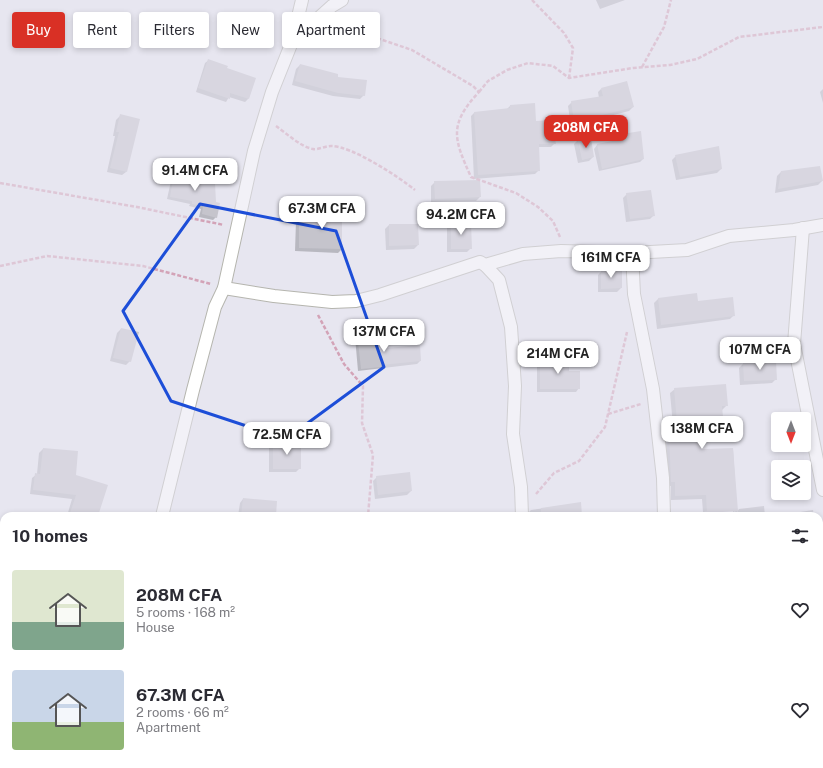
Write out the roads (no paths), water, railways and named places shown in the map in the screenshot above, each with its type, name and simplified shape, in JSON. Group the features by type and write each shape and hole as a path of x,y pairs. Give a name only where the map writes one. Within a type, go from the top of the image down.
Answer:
{"street":[{"path":"299,12 302,0"},
{"path":"325,12 340,1"},
{"path":"163,512 197,375 216,307 224,288 238,228 244,194 264,119 272,92 290,48"},
{"path":"485,265 523,254 568,251 632,253 687,250 729,236 823,225"},
{"path":"803,228 794,344 823,490"},
{"path":"632,253 634,294 653,397 662,478 664,512"},
{"path":"224,288 274,296 314,300 356,301 380,295 480,262 485,265 499,280 511,327 515,386 513,434 521,487 522,512"}]}
